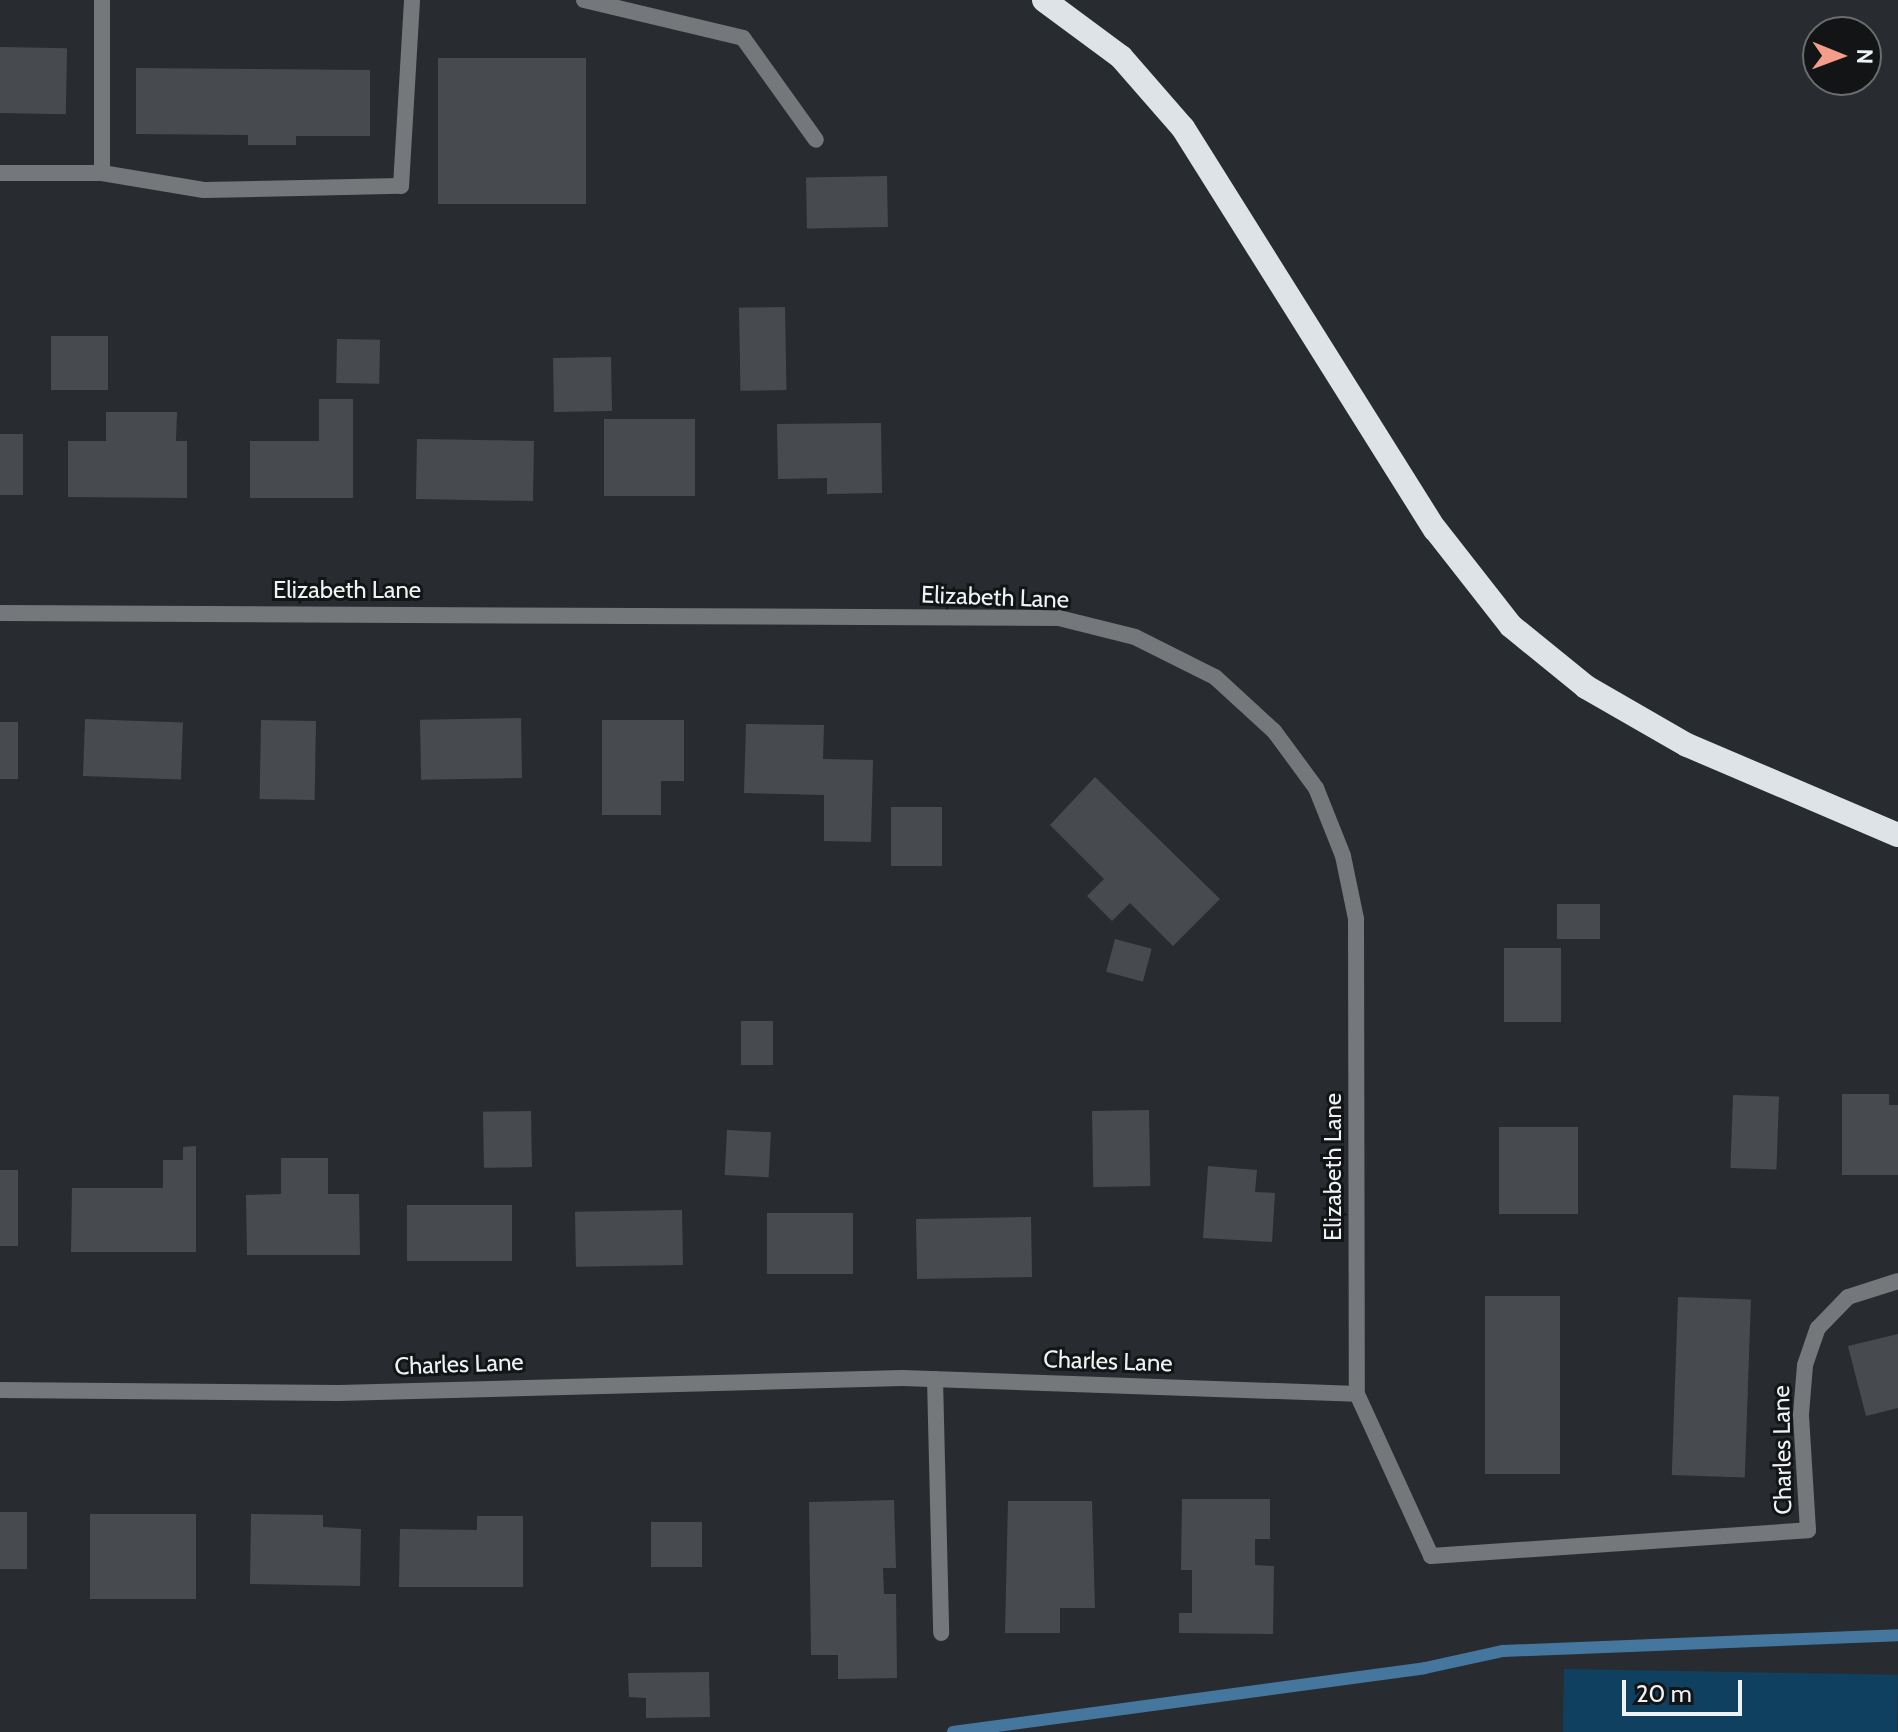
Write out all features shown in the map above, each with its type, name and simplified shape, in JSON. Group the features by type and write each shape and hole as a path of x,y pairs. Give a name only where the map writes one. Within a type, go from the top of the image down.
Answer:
{"highway":[{"path":"1044,0 1121,57 1183,128 1435,529 1511,626 1586,687 1675,739 1898,835"}],"street":[{"path":"102,0 102,173"},
{"path":"0,173 102,173 204,190 401,186 412,0"},
{"path":"584,0 743,38 816,140"},
{"name":"Elizabeth Lane","path":"0,613 1059,618 1135,637 1215,677 1274,731 1316,788 1343,856 1356,919 1357,1394"},
{"name":"Charles Lane","path":"0,1390 339,1393 935,1379 1357,1394 1431,1556 1808,1530 1801,1414 1805,1365 1818,1328 1848,1297 1898,1281"},
{"path":"935,1379 941,1633"}],"shaded area":[{"path":"1564,1669 1898,1675 1897,1732 1563,1732"}],"building":[{"path":"0,47 67,48 66,114 0,113"},
{"path":"438,58 586,58 586,204 438,204"},
{"path":"136,68 370,70 370,136 296,136 296,145 248,145 248,135 136,134"},
{"path":"887,176 888,227 807,228 806,177"},
{"path":"785,307 786,390 740,391 739,308"},
{"path":"51,336 108,336 108,390 51,390"},
{"path":"337,339 380,340 379,384 336,383"},
{"path":"611,357 612,411 554,412 553,358"},
{"path":"319,399 353,399 353,498 250,498 250,441 319,441"},
{"path":"106,412 177,412 176,441 187,441 187,498 68,497 68,441 106,441"},
{"path":"604,419 695,419 695,496 604,496"},
{"path":"881,423 882,493 827,494 827,478 778,479 777,424"},
{"path":"0,434 23,434 23,495 0,495"},
{"path":"417,439 534,441 533,501 416,499"},
{"path":"521,718 522,778 421,780 420,720"},
{"path":"85,719 183,722 181,779 83,776"},
{"path":"261,720 316,721 315,800 260,799"},
{"path":"602,720 684,720 684,781 661,781 661,815 602,815"},
{"path":"0,722 18,722 18,779 0,779"},
{"path":"746,724 824,725 823,759 873,760 871,842 824,841 824,795 744,793"},
{"path":"1095,777 1220,899 1173,946 1130,903 1112,921 1087,896 1104,879 1050,825"},
{"path":"891,807 942,807 942,866 891,866"},
{"path":"1557,904 1600,904 1600,939 1557,939"},
{"path":"1115,939 1152,949 1143,982 1106,972"},
{"path":"1504,948 1561,948 1561,1022 1504,1022"},
{"path":"741,1021 773,1021 773,1065 741,1065"},
{"path":"1842,1094 1889,1094 1889,1105 1898,1105 1898,1175 1842,1175"},
{"path":"1733,1095 1779,1097 1776,1170 1730,1168"},
{"path":"1149,1110 1150,1186 1093,1187 1092,1111"},
{"path":"531,1111 532,1167 484,1168 483,1112"},
{"path":"1499,1127 1578,1127 1578,1214 1499,1214"},
{"path":"727,1130 771,1132 769,1177 725,1175"},
{"path":"196,1146 196,1252 71,1252 72,1188 163,1188 163,1160 183,1160 183,1147"},
{"path":"281,1158 328,1158 328,1194 359,1194 360,1255 247,1255 246,1195 281,1194"},
{"path":"1208,1166 1257,1170 1255,1192 1275,1193 1272,1242 1203,1238"},
{"path":"0,1170 18,1170 18,1246 0,1246"},
{"path":"407,1205 512,1205 512,1261 407,1261"},
{"path":"682,1210 683,1265 576,1267 575,1212"},
{"path":"767,1213 853,1213 853,1274 767,1274"},
{"path":"1031,1217 1032,1277 917,1279 916,1219"},
{"path":"1485,1296 1560,1296 1560,1474 1485,1474"},
{"path":"1678,1297 1751,1300 1745,1477 1672,1475"},
{"path":"1898,1334 1898,1408 1866,1416 1848,1346"},
{"path":"1182,1499 1270,1499 1270,1539 1255,1539 1255,1565 1274,1566 1273,1634 1179,1633 1179,1613 1192,1613 1192,1570 1181,1570"},
{"path":"894,1500 896,1568 883,1568 884,1594 896,1594 897,1678 838,1679 838,1655 811,1655 809,1502"},
{"path":"1008,1501 1092,1501 1095,1608 1060,1608 1060,1633 1005,1633"},
{"path":"0,1512 27,1512 27,1569 0,1569"},
{"path":"90,1514 196,1514 196,1599 90,1599"},
{"path":"251,1514 323,1515 323,1527 361,1529 360,1586 250,1584"},
{"path":"477,1516 523,1516 523,1587 399,1587 400,1529 477,1530"},
{"path":"651,1522 702,1522 702,1567 651,1567"},
{"path":"709,1672 710,1717 646,1718 646,1698 629,1697 628,1673"}],"waterway":[{"path":"953,1732 1425,1668 1503,1651 1898,1635"}]}
